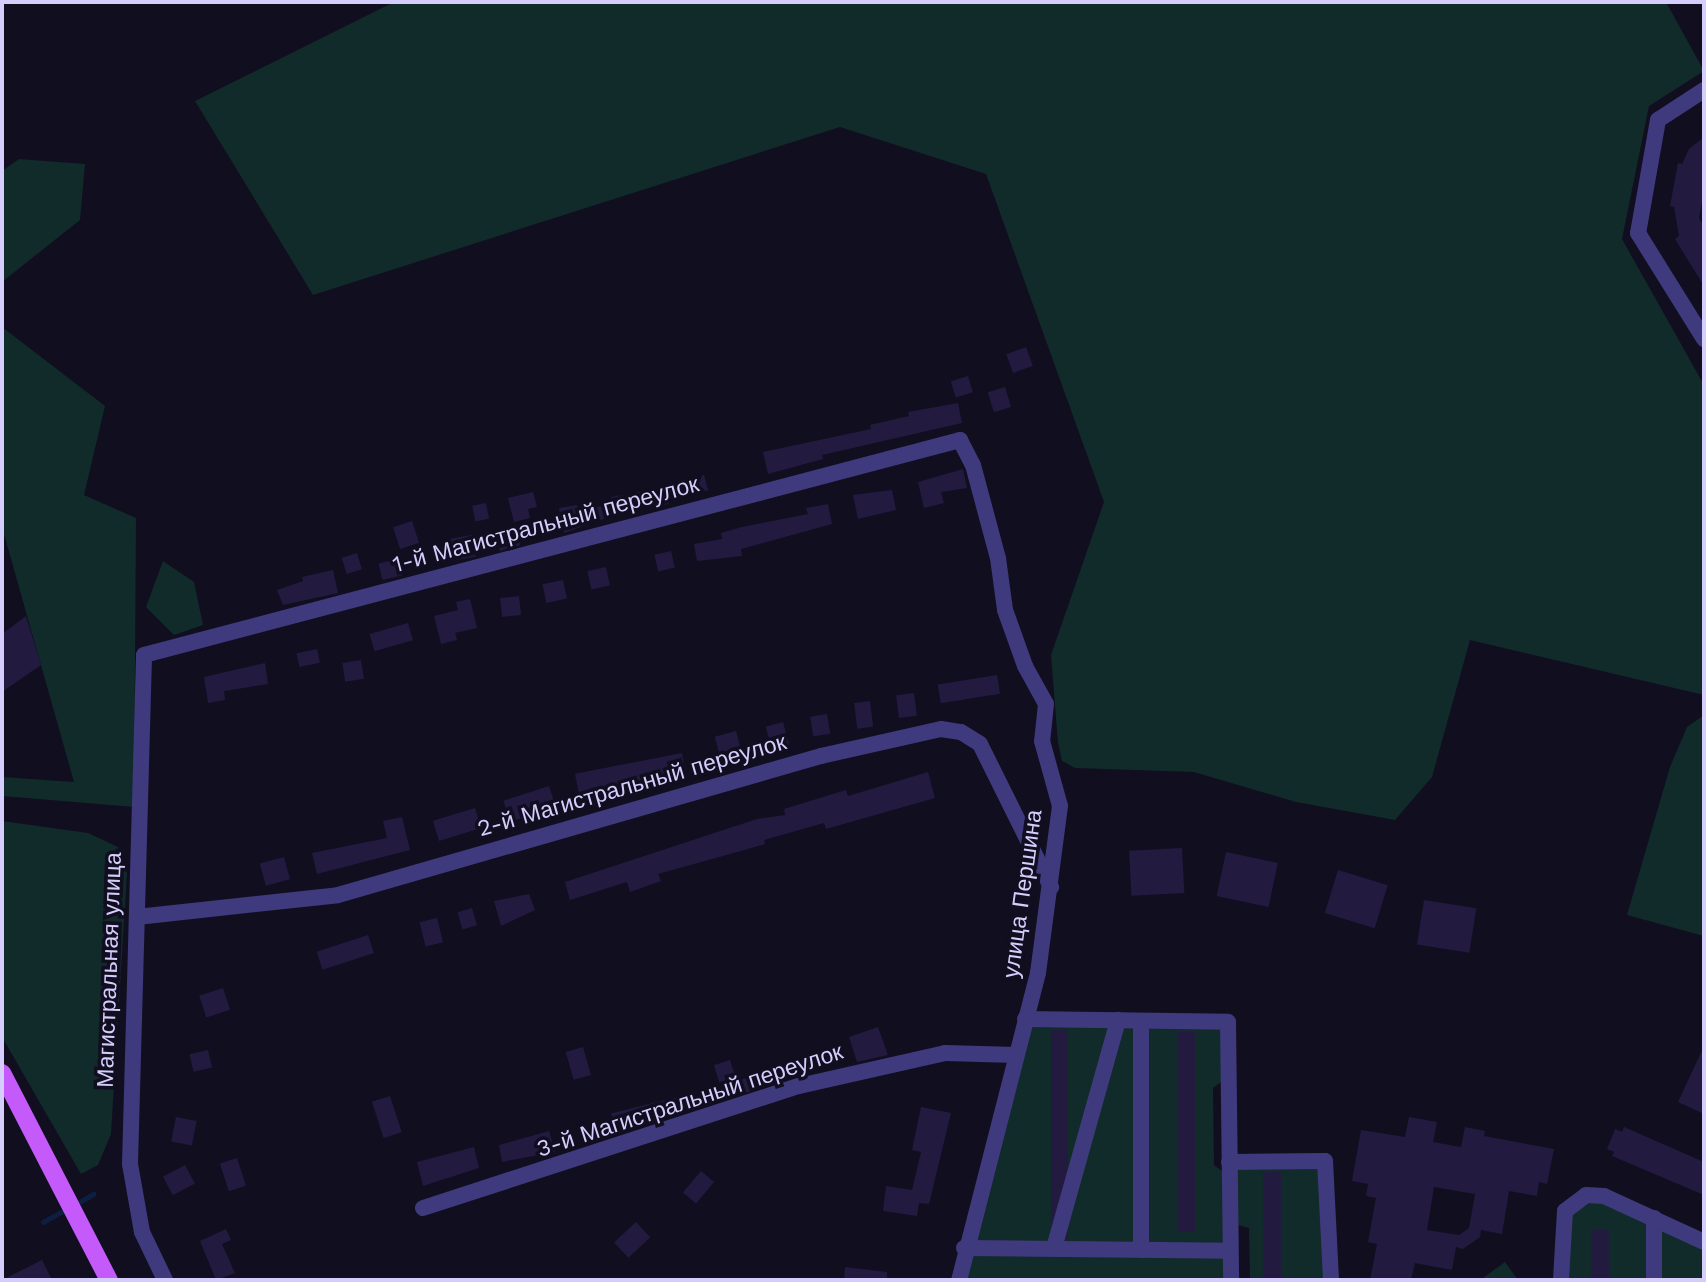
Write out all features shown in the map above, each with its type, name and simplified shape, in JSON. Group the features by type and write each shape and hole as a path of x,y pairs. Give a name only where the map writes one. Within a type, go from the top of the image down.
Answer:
{"main road":[{"path":"2,1073 109,1280"}],"street":[{"path":"1704,90 1658,120 1638,233 1704,339"},
{"name":"1-й Магистральный переулок","path":"144,654 960,440"},
{"name":"улица Першина","path":"959,1280 964,1248 1026,1019 1051,887 1060,806 1042,741 1046,704 1025,666 1005,610 998,558 973,465 960,440"},
{"name":"Магистральная улица","path":"144,654 137,917 131,998 130,1164 142,1232 165,1280"},
{"name":"2-й Магистральный переулок","path":"137,917 338,895 821,755 941,729 961,732 980,744 1051,887"},
{"path":"1026,1019 1228,1022 1231,1280"},
{"path":"1054,1248 1118,1020"},
{"path":"1141,1021 1141,1250"},
{"name":"3-й Магистральный переулок","path":"423,1208 799,1086 946,1053 1016,1055"},
{"path":"1229,1162 1325,1161 1331,1280"},
{"path":"1561,1280 1565,1211 1573,1201 1586,1195 1604,1196 1704,1241"},
{"path":"1654,1218 1654,1280"},
{"path":"964,1248 1230,1251"}],"green space":[{"path":"394,2 1666,2 1704,71 1649,106 1622,239 1704,385 1704,695 1470,640 1432,777 1395,820 1296,802 1194,772 1075,768 1062,761 1058,743 1051,655 1104,502 986,174 840,127 313,295 195,101"},
{"path":"19,159 85,164 80,220 2,282 2,171"},
{"path":"2,327 105,406 84,495 136,518 134,807 2,796 2,777 74,782 2,527"},
{"path":"163,561 194,582 203,625 174,635 146,607"},
{"path":"1704,715 1704,936 1627,915 1670,767 1687,727"},
{"path":"2,821 88,833 118,847 127,872 111,1134 98,1165 81,1174 2,1037"},
{"path":"1029,1022 1114,1024 1051,1245 969,1244"},
{"path":"1123,1024 1136,1024 1135,1243 1061,1243"},
{"path":"1145,1025 1223,1027 1224,1080 1213,1088 1214,1165 1225,1173 1225,1248 1144,1247"},
{"path":"1320,1165 1326,1280 1250,1280 1249,1228 1234,1224 1234,1166"},
{"path":"1587,1197 1651,1223 1650,1280 1564,1280 1568,1212"},
{"path":"1657,1225 1704,1247 1704,1280 1657,1280"},
{"path":"968,1252 1225,1252 1225,1280 968,1280"},
{"path":"1505,1262 1518,1280 1480,1280"}],"building":[{"path":"1704,137 1704,190 1699,218 1704,227 1704,286 1675,239 1679,236 1674,207 1670,206 1678,163 1682,164 1689,149"},
{"path":"1026,347 1033,366 1013,373 1006,354"},
{"path":"968,376 973,392 956,398 951,381"},
{"path":"1005,387 1011,407 994,412 988,392"},
{"path":"958,403 962,423 822,455 823,459 768,474 763,452 871,429 870,425 909,416 908,412"},
{"path":"963,469 967,488 941,492 944,503 924,508 918,482"},
{"path":"704,475 708,490 693,495 689,479"},
{"path":"667,487 669,504 629,510 564,533 559,508 577,505 579,512 612,503 611,497"},
{"path":"892,490 896,510 858,519 853,495"},
{"path":"533,492 537,507 528,509 530,518 514,522 508,498"},
{"path":"486,503 489,519 475,521 472,506"},
{"path":"828,504 832,524 741,549 742,556 697,561 694,544 722,539 721,533 742,527 808,514 806,508"},
{"path":"412,521 419,543 400,549 393,527"},
{"path":"515,526 520,545 500,551 495,531"},
{"path":"472,535 476,557 448,562 444,540"},
{"path":"671,551 675,568 658,571 654,555"},
{"path":"357,553 362,569 347,574 342,558"},
{"path":"398,559 402,576 382,580 379,563"},
{"path":"606,567 610,586 591,590 587,571"},
{"path":"333,570 338,593 283,605 277,590 303,581 302,577"},
{"path":"563,580 567,599 546,603 542,584"},
{"path":"519,596 521,615 502,617 500,598"},
{"path":"470,599 477,628 455,633 457,640 441,644 434,616 458,610 456,602"},
{"path":"26,616 41,665 2,692 2,634"},
{"path":"408,623 413,640 375,651 370,634"},
{"path":"317,649 320,663 299,667 296,653"},
{"path":"361,660 364,679 345,682 342,663"},
{"path":"265,663 268,684 224,691 225,700 208,703 204,677"},
{"path":"997,675 1000,694 941,703 938,684"},
{"path":"914,693 917,716 899,718 896,695"},
{"path":"870,701 873,727 857,729 854,703"},
{"path":"827,714 830,734 813,736 810,717"},
{"path":"783,722 789,745 772,750 766,727"},
{"path":"736,731 742,753 721,759 715,737"},
{"path":"682,753 686,773 579,793 575,774"},
{"path":"928,772 935,798 826,829 824,823 764,840 765,844 658,874 661,881 630,892 627,882 570,900 565,882 757,819 785,815 784,809 846,790 848,796"},
{"path":"549,786 556,807 510,822 503,801"},
{"path":"475,808 481,828 439,841 433,821"},
{"path":"402,817 410,850 317,874 312,853 387,838 383,821"},
{"path":"1182,848 1184,893 1131,896 1129,851"},
{"path":"1226,852 1278,863 1268,907 1217,896"},
{"path":"284,857 290,879 266,886 260,863"},
{"path":"1338,870 1388,885 1375,928 1325,913"},
{"path":"529,894 535,910 501,926 494,901"},
{"path":"1424,900 1476,908 1469,953 1417,944"},
{"path":"472,908 477,925 463,929 458,912"},
{"path":"437,918 443,942 426,947 420,922"},
{"path":"368,935 374,953 323,970 317,952"},
{"path":"223,988 230,1010 206,1018 199,996"},
{"path":"878,1027 888,1055 857,1062 849,1037"},
{"path":"1051,1030 1068,1030 1068,1242 1051,1242"},
{"path":"1178,1032 1195,1032 1195,1232 1178,1232"},
{"path":"1704,1046 1704,1114 1678,1102"},
{"path":"583,1047 591,1075 574,1080 566,1052"},
{"path":"208,1050 212,1068 194,1072 189,1054"},
{"path":"730,1060 736,1078 720,1083 714,1065"},
{"path":"759,1074 763,1087 745,1093 741,1080"},
{"path":"390,1096 402,1132 384,1138 372,1102"},
{"path":"681,1096 685,1112 615,1129 611,1113"},
{"path":"921,1107 951,1113 929,1204 919,1203 917,1216 883,1211 886,1186 912,1190 921,1152 912,1150"},
{"path":"176,1117 197,1121 192,1146 171,1142"},
{"path":"1409,1117 1437,1122 1433,1142 1461,1147 1465,1127 1485,1131 1484,1136 1554,1149 1547,1184 1539,1182 1537,1196 1509,1191 1502,1234 1481,1230 1480,1237 1463,1249 1456,1247 1452,1270 1415,1263 1411,1280 1370,1280 1377,1244 1368,1242 1376,1198 1366,1196 1368,1184 1352,1181 1361,1130 1405,1137","holes":["1434,1187 1475,1194 1469,1228 1459,1235 1427,1230"]},
{"path":"1624,1127 1704,1162 1704,1195 1612,1156 1614,1152 1607,1149 1615,1129 1622,1132"},
{"path":"549,1131 555,1152 502,1162 499,1145"},
{"path":"474,1147 479,1168 423,1186 417,1162"},
{"path":"237,1158 246,1186 229,1191 220,1164"},
{"path":"185,1165 195,1184 173,1195 163,1177"},
{"path":"701,1171 714,1182 696,1203 683,1192"},
{"path":"1263,1172 1281,1172 1281,1280 1263,1280"},
{"path":"636,1222 650,1237 628,1258 614,1242"},
{"path":"226,1229 231,1240 222,1244 235,1273 216,1280 200,1241"},
{"path":"1591,1230 1609,1230 1609,1280 1591,1280"},
{"path":"42,1260 52,1280 2,1280"},
{"path":"845,1267 887,1272 887,1280 844,1280"}],"waterway":[{"path":"76,1204 93,1194"},
{"path":"43,1222 68,1208"}]}
